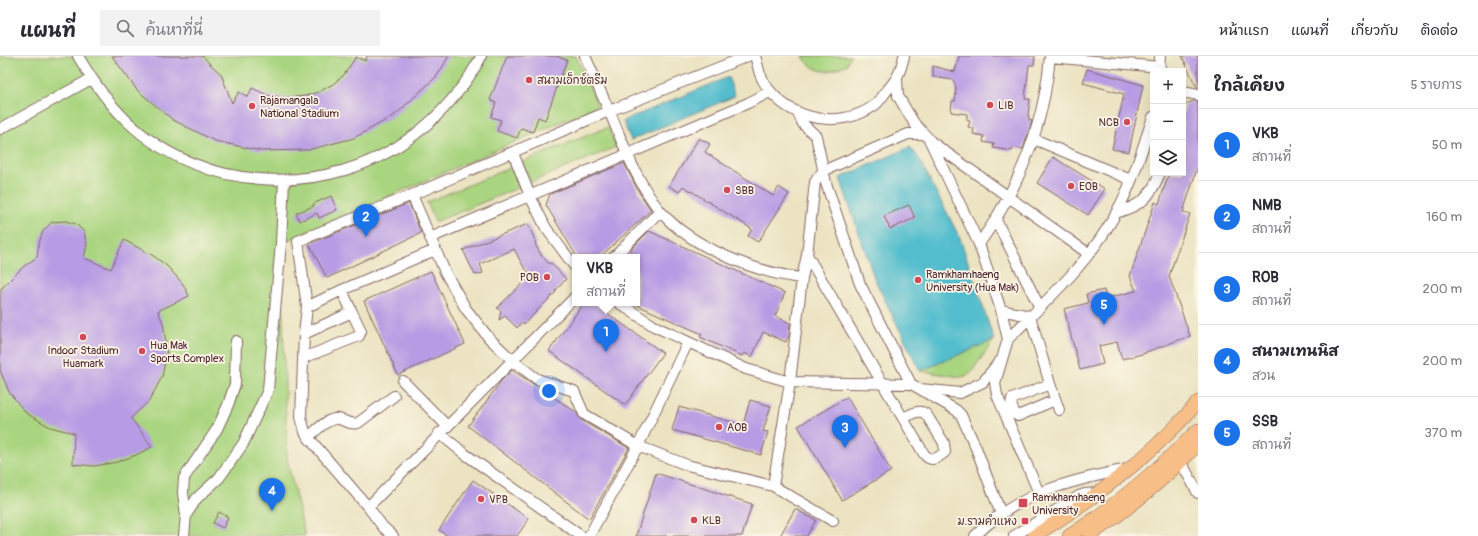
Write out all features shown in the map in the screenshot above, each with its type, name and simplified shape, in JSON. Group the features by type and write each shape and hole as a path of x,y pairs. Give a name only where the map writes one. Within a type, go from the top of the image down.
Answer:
{"main road":[{"path":"1034,536 1099,492 1129,469 1160,442 1198,402"},
{"path":"1049,536 1082,515 1123,484 1164,448 1198,414"},
{"path":"1069,536 1089,524 1131,492 1171,457 1198,430"},
{"path":"1089,536 1129,507 1181,462 1198,444"}],"street":[{"path":"78,56 91,79 108,102 128,122 150,140 174,154 200,166 228,174 256,179 284,180 324,176 356,167 398,147 431,123 458,94 481,56"},
{"path":"585,56 627,154 645,188 660,211 684,233 721,254 763,271 782,276 802,278"},
{"path":"393,536 383,527 368,506 304,432 301,417 304,334 307,307 298,240 412,195 609,111 748,56"},
{"path":"755,56 760,74 770,92 783,104 798,113 815,118 836,119 857,115 876,104 897,79 904,56"},
{"path":"1160,56 1160,68"},
{"path":"979,244 996,220 1020,175 1034,139 1043,104 1050,57 1151,68"},
{"path":"0,129 91,79"},
{"path":"897,79 898,96 914,123 926,137 1089,254"},
{"path":"430,238 748,103 770,92"},
{"path":"1186,93 1198,95"},
{"path":"798,113 803,124 816,136 822,171 860,284 910,384"},
{"path":"1038,493 997,395 995,383 1001,358 1008,339 1030,316 1040,308 1089,254 1116,213 1131,180 1150,126"},
{"path":"773,486 790,382 815,182 822,171 908,134 926,137"},
{"path":"926,137 979,244 1001,310 1008,339"},
{"path":"1034,139 1131,180"},
{"path":"513,153 530,196 546,228 572,262"},
{"path":"1116,213 1133,208 1145,200 1156,184 1159,176"},
{"path":"186,515 197,498 219,478 243,444 268,390 281,243 284,180"},
{"path":"412,195 445,272 466,309 489,338 513,361 537,379 574,391 584,414 638,446 687,465 773,486 833,521"},
{"path":"617,254 660,211"},
{"path":"996,220 1040,308"},
{"path":"307,307 342,290 436,250"},
{"path":"807,255 882,383 926,457 932,459 936,458 945,452 944,443 926,414 916,412 903,418"},
{"path":"303,358 360,335 361,329 342,290"},
{"path":"368,506 572,300"},
{"path":"624,306 654,326 746,369 790,382 910,384 920,389 956,410 961,416 976,448 1001,514"},
{"path":"1001,310 1030,316"},
{"path":"304,334 352,312"},
{"path":"1030,316 1059,410"},
{"path":"184,536 186,515 183,493 184,478 217,429 228,405 235,384 236,341"},
{"path":"590,536 638,446 688,342"},
{"path":"920,389 960,393 983,382 1001,358"},
{"path":"403,381 447,426"},
{"path":"1050,384 1012,399 1011,402 1015,414 1018,416 1055,400"},
{"path":"308,437 332,420 340,419 352,424 358,423 394,396"},
{"path":"439,433 465,454 581,536"},
{"path":"1181,462 1198,493"},
{"path":"975,536 1001,514 1038,493 1072,481 1129,469"},
{"path":"1014,536 1079,496 1099,492"}],"green space":[{"name":"Hua Mak Sports Complex","path":"0,56 576,56 598,106 281,243 287,459 305,536 0,536"},
{"path":"803,56 851,56 846,65 834,70 823,71 813,67"},
{"path":"608,127 616,147 531,182 522,162"},
{"path":"512,167 520,187 435,222 427,202"},
{"path":"994,340 970,374 962,377 920,371"}],"water":[{"path":"728,77 735,96 631,140 623,121"},
{"path":"910,147 918,157 960,238 994,340 920,371 875,280 840,178"}],"building":[{"name":"Rajamangala National Stadium","path":"112,56 203,56 221,74 232,103 239,92 248,97 252,88 269,96 286,98 305,96 319,92 343,76 356,57 365,61 367,56 449,56 437,76 395,115 354,138 308,150 261,151 215,141 173,120 137,90"},
{"name":"สนามเอ็กซ์ตรีม","path":"507,56 556,56 567,60 545,120 538,117 533,132 521,128 517,138 497,131 501,120 491,117 496,103 490,100"},
{"name":"LIB","path":"959,56 1035,56 1034,65 1029,65 1025,99 1030,99 1028,116 1029,120 1032,121 1023,149 1013,147 1012,151 993,148 994,144 983,142 984,136 973,134 974,128 968,127 970,121 967,120 967,114 951,112 952,101 955,101 956,87 953,80 933,77 933,66 955,72"},
{"path":"1182,56 1198,56 1198,88 1197,88"},
{"name":"NCB","path":"1087,69 1143,85 1129,152 1112,149 1124,94 1083,83"},
{"path":"1198,101 1198,166 1183,212 1190,214 1169,276 1190,336 1146,353 1122,359 1117,342 1099,346 1103,364 1080,370 1064,309 1088,303 1086,294 1104,290 1106,298 1136,291 1130,276 1155,202 1159,204 1168,176 1186,176 1186,104"},
{"name":"SBB","path":"699,138 710,144 705,152 773,196 779,187 789,194 758,242 748,236 752,229 683,186 679,192 669,186"},
{"name":"EOB","path":"1053,157 1105,189 1088,215 1037,183"},
{"path":"624,163 640,194 651,210 603,254 575,254 546,205 550,194"},
{"path":"331,196 337,210 319,218 317,213 300,221 296,213 314,206 313,204"},
{"path":"409,203 421,233 327,278 309,244"},
{"path":"909,205 915,218 890,229 884,216"},
{"name":"Indoor Stadium Huamark","path":"65,221 76,224 84,232 87,245 84,258 111,269 124,240 152,255 167,266 183,284 189,296 158,311 163,323 167,350 162,377 149,401 131,418 152,447 117,462 94,466 73,464 74,433 50,427 26,413 9,392 0,370 0,290 23,267 37,257 43,231 52,222"},
{"name":"POB","path":"528,224 541,255 566,279 555,291 556,292 524,324 522,322 517,328 505,316 499,320 501,311 497,308 531,275 523,266 514,249 480,264 483,273 475,275 463,250"},
{"path":"649,231 785,293 775,316 790,323 789,335 786,342 763,332 752,357 744,353 742,356 700,337 702,334 639,306 640,254 630,254 633,247"},
{"path":"431,271 465,344 398,375 364,301"},
{"path":"582,306 597,306 663,353 625,405 549,351"},
{"path":"512,370 576,412 581,420 629,448 589,519 468,426 502,380"},
{"path":"847,397 891,471 842,500 798,426"},
{"name":"AOB","path":"750,400 771,406 763,431 768,432 761,455 672,430 679,407 743,425"},
{"name":"KLB","path":"656,473 752,504 742,536 636,536"},
{"name":"VPB","path":"473,480 529,519 517,536 448,536 439,530"},
{"path":"795,509 816,520 807,536 780,536"},
{"path":"219,512 228,517 223,528 213,523"}],"place":[{"name":"สนามเอ็กซ์ตรีม","path":"529,80"},
{"name":"LIB","path":"990,105"},
{"name":"Rajamangala National Stadium","path":"252,106"},
{"name":"NCB","path":"1127,122"},
{"name":"EOB","path":"1071,186"},
{"name":"SBB","path":"727,190"},
{"name":"NMB","path":"366,237"},
{"name":"POB","path":"547,277"},
{"name":"Ramkhamhaeng University (Hua Mak)","path":"918,280"},
{"name":"SSB","path":"1104,325"},
{"name":"Indoor Stadium Huamark","path":"83,337"},
{"name":"Hua Mak Sports Complex","path":"142,351"},
{"name":"VKB","path":"606,352"},
{"name":"AOB","path":"719,427"},
{"name":"ROB","path":"845,448"},
{"name":"VPB","path":"481,499"},
{"name":"Ramkhamhaeng University","path":"1023,503"},
{"name":"สนามเทนนิส","path":"272,511"},
{"name":"KLB","path":"694,520"},
{"name":"ม.รามคำแหง","path":"1025,521"}]}
